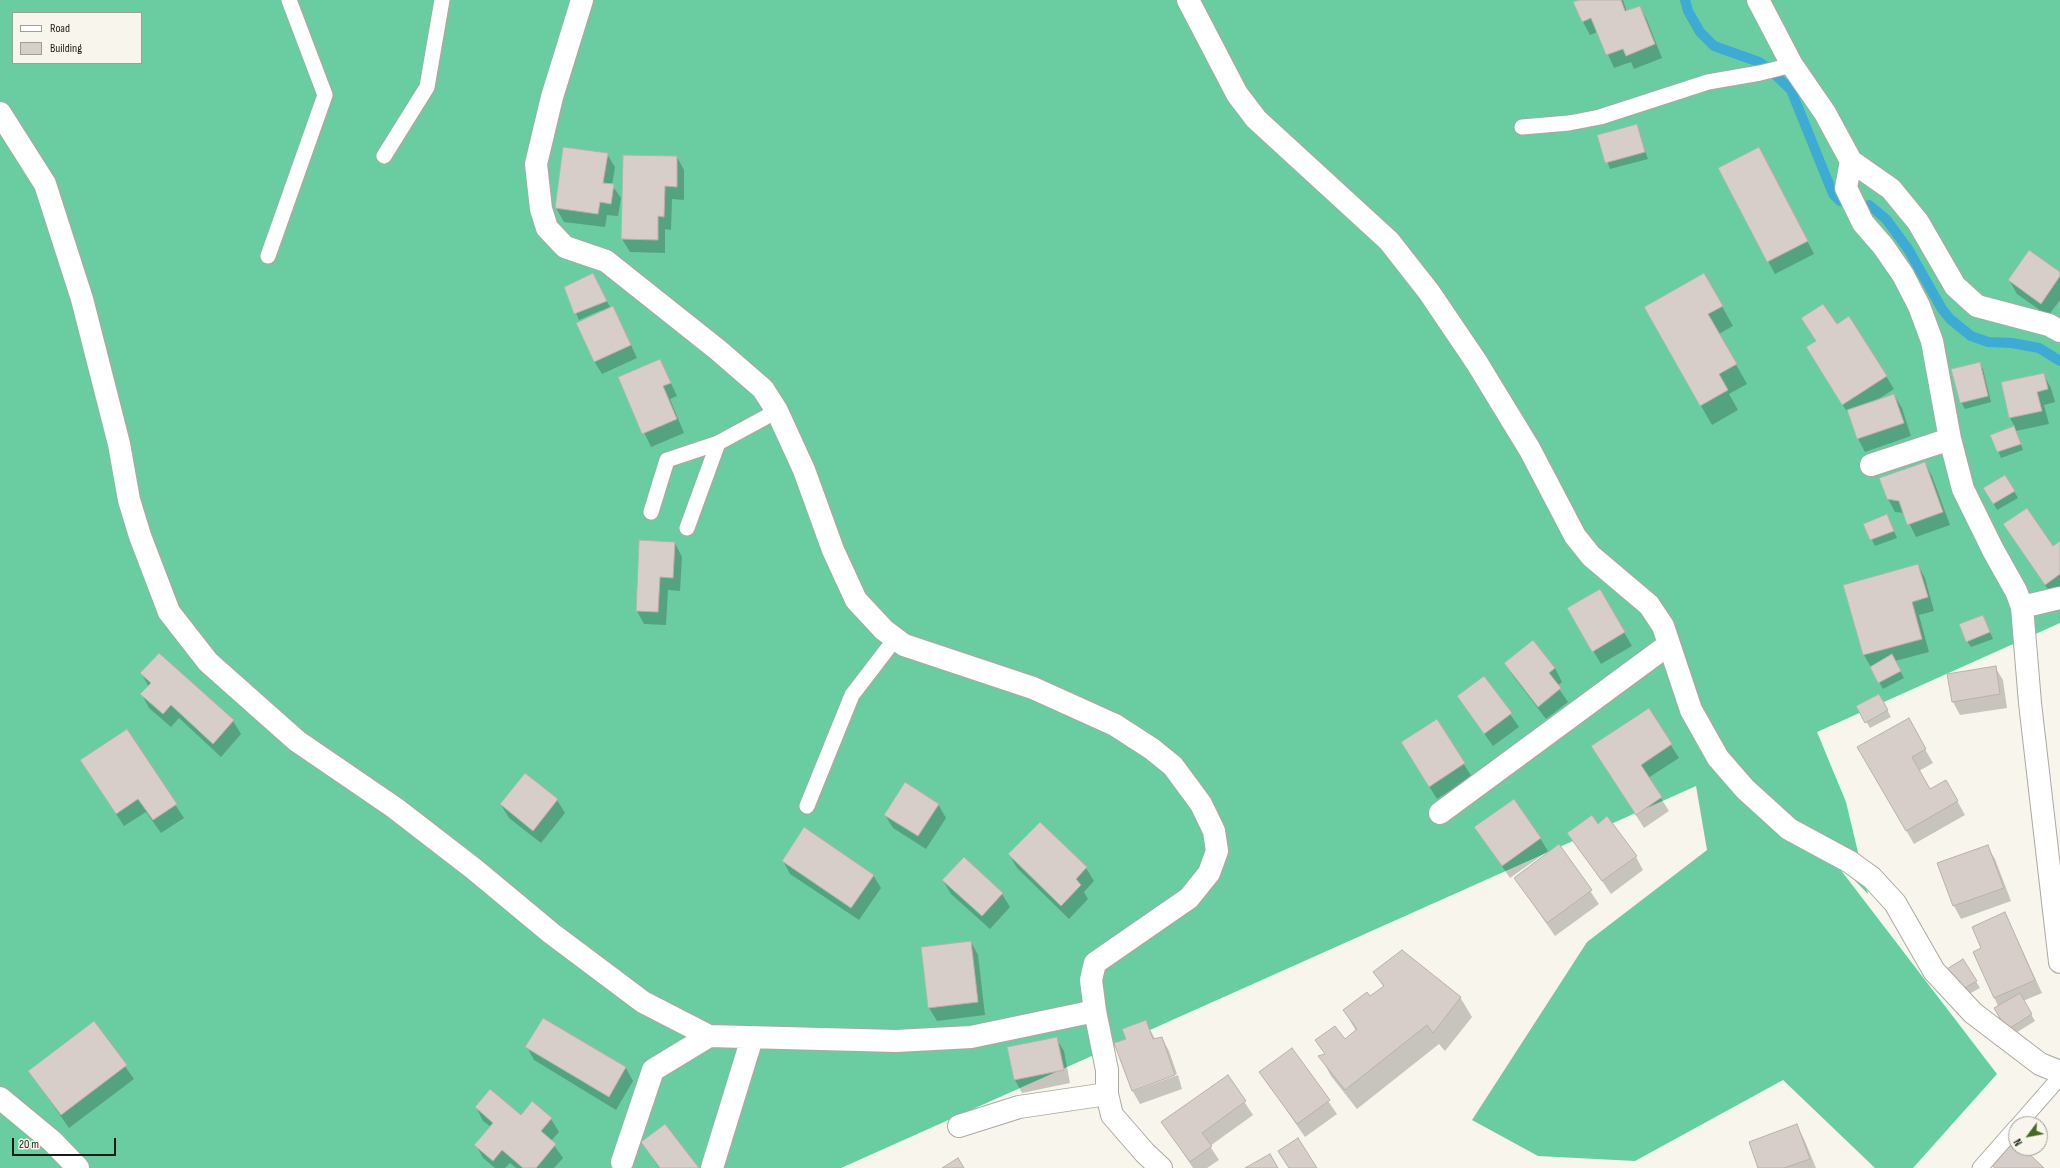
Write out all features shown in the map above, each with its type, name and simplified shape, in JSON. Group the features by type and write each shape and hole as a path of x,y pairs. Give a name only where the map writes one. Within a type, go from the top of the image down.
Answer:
{"street":[{"path":"582,0 552,97 536,164 541,209 547,228 565,247 606,261 706,340 763,389 777,411 804,470 833,550 856,600 884,630 904,645 1033,688 1115,725 1152,749 1173,766 1201,804 1214,831 1217,850 1210,873 1189,898 1095,963 1091,980 1095,1011 1107,1070 1107,1094 1112,1115 1145,1153 1161,1168"},
{"path":"1188,0 1237,94 1256,120 1389,241 1429,292 1477,363 1530,450 1576,536 1590,556 1649,605 1663,626 1668,645 1691,710 1718,758 1745,789 1789,829 1850,862 1872,878 1894,902 1934,971 1973,1013 2040,1064 2060,1072"},
{"path":"1758,0 1785,67 1825,113 1851,161 1891,189 1918,222 1955,286 1977,306 2049,325 2060,331"},
{"path":"0,113 45,184 82,299 120,444 129,500 140,536 169,612 208,662 297,741 395,808 474,869 551,933 643,1002 709,1036 896,1041 971,1038 1095,1011"},
{"path":"1851,161 1846,188 1863,223 1883,246 1902,275 1919,306 1932,341 1950,439 1963,489 1993,550 2016,591 2022,607 2030,703 2060,962"},
{"path":"1871,465 1950,439"},
{"path":"2022,607 2060,598"},
{"path":"1440,813 1668,645"},
{"path":"622,1162 653,1070 709,1036"},
{"path":"712,1168 752,1038"},
{"path":"959,1126 1019,1107 1107,1094"},
{"path":"0,1098 52,1141 78,1168"}],"lane":[{"path":"268,256 325,95 289,0"},
{"path":"384,156 427,87 442,0"},
{"path":"1522,127 1569,123 1600,117 1708,82 1785,67"},
{"path":"651,512 667,460 718,443 777,411"},
{"path":"687,528 718,443"},
{"path":"807,806 852,695 895,639"},
{"path":"2026,1116 2060,1077"},
{"path":"1980,1168 2008,1136"}],"green space":[{"path":"0,0 2060,0 2060,623 1817,732 1846,802 1868,894 1827,852 1997,1074 1913,1168 1875,1168 1783,1080 1635,1161 1538,1156 1472,1120 1587,942 1707,850 1696,786 841,1168 0,1168"}],"building":[{"path":"1579,0 1621,0 1625,11 1640,6 1655,44 1626,56 1623,49 1606,55 1591,18 1582,22 1573,2"},
{"path":"1637,124 1645,152 1605,163 1597,135"},
{"path":"563,147 608,153 603,183 614,184 611,204 600,202 598,214 555,208"},
{"path":"1759,147 1808,241 1767,262 1718,168"},
{"path":"623,155 677,156 677,187 665,186 664,217 658,216 658,240 621,239"},
{"path":"2029,250 2060,272 2060,276 2041,304 2008,280"},
{"path":"593,273 607,301 574,314 564,287"},
{"path":"1704,273 1723,306 1708,314 1737,364 1719,374 1728,390 1700,406 1644,307"},
{"path":"1823,304 1837,324 1849,316 1887,376 1842,405 1806,347 1816,341 1801,318"},
{"path":"613,306 631,345 594,362 576,323"},
{"path":"660,359 671,383 663,386 677,419 642,434 618,377"},
{"path":"1980,362 1988,396 1960,403 1951,369"},
{"path":"2044,373 2048,389 2037,392 2042,411 2009,418 2001,382"},
{"path":"1894,394 1904,423 1857,439 1847,410"},
{"path":"2014,426 2021,444 1997,452 1990,435"},
{"path":"1925,462 1943,512 1907,525 1899,501 1887,499 1879,478"},
{"path":"2005,475 2015,491 1993,504 1983,488"},
{"path":"2027,508 2053,546 2060,541 2060,574 2045,585 2003,524"},
{"path":"1887,514 1894,531 1870,540 1863,524"},
{"path":"639,540 675,542 673,578 660,577 658,612 636,611"},
{"path":"1918,564 1928,597 1912,602 1922,639 1863,655 1843,585"},
{"path":"1600,589 1625,632 1592,652 1567,608"},
{"path":"1983,615 1990,632 1966,642 1959,624"},
{"path":"1533,640 1555,668 1549,673 1561,688 1538,707 1504,663"},
{"path":"159,653 234,720 213,744 171,705 163,714 140,694 151,683 140,673"},
{"path":"1892,654 1901,671 1878,683 1870,667"},
{"path":"1996,666 2000,694 1952,702 1947,674"},
{"path":"1484,676 1512,713 1484,734 1457,696"},
{"path":"1879,694 1888,710 1865,723 1856,706"},
{"path":"1649,708 1672,744 1641,765 1662,797 1636,815 1591,746"},
{"path":"1909,718 1926,749 1912,757 1930,789 1946,780 1958,801 1906,831 1857,747"},
{"path":"1437,719 1465,763 1429,787 1401,742"},
{"path":"127,729 177,804 153,820 138,799 116,814 80,760"},
{"path":"525,773 558,799 533,831 500,804"},
{"path":"905,782 939,804 918,836 884,815"},
{"path":"1514,799 1541,838 1502,866 1474,827"},
{"path":"1592,815 1598,824 1607,816 1637,856 1602,881 1567,833"},
{"path":"1040,822 1087,867 1076,879 1081,885 1061,906 1008,854"},
{"path":"804,827 874,875 851,908 782,861"},
{"path":"1559,844 1592,890 1547,923 1514,878"},
{"path":"1988,845 2004,888 1953,906 1937,863"},
{"path":"964,857 1003,893 982,916 942,880"},
{"path":"2005,912 2035,980 1994,998 1973,952 1981,948 1972,927"},
{"path":"971,941 978,1002 928,1008 921,947"},
{"path":"1402,950 1461,997 1433,1033 1427,1025 1345,1090 1318,1056 1325,1054 1315,1040 1335,1026 1345,1039 1357,1029 1343,1010 1367,992 1370,996 1384,986 1373,972"},
{"path":"1963,959 1977,981 1961,990 1947,969"},
{"path":"2020,993 2032,1014 2007,1030 1994,1008"},
{"path":"543,1018 626,1067 609,1097 525,1047"},
{"path":"1146,1020 1153,1039 1162,1037 1175,1075 1132,1091 1114,1043 1126,1039 1122,1029"},
{"path":"94,1021 127,1065 61,1115 28,1071"},
{"path":"1057,1037 1064,1070 1014,1080 1007,1047"},
{"path":"1292,1048 1330,1100 1297,1124 1259,1072"},
{"path":"1228,1075 1246,1101 1202,1133 1212,1146 1190,1162 1161,1122"},
{"path":"490,1089 521,1115 532,1101 552,1118 541,1131 556,1144 536,1168 523,1168 502,1150 493,1161 474,1145 493,1123 475,1107"},
{"path":"665,1124 699,1168 660,1168 641,1142"},
{"path":"1797,1124 1810,1159 1784,1168 1758,1168 1749,1142"},
{"path":"1298,1138 1317,1168 1289,1168 1278,1151"},
{"path":"2008,1138 2008,1156 2031,1156 2044,1168 1995,1168 1987,1161"},
{"path":"1270,1154 1278,1168 1245,1168"},
{"path":"958,1158 964,1168 942,1168"}],"waterway":[{"path":"1685,0 1688,11 1700,32 1714,46 1759,62 1768,68 1791,90 1833,194 1840,201 1847,202"},
{"path":"1869,205 1886,219 1908,249 1942,309 1950,319 1971,336 1988,342 2012,343 2039,348 2060,361"}]}
